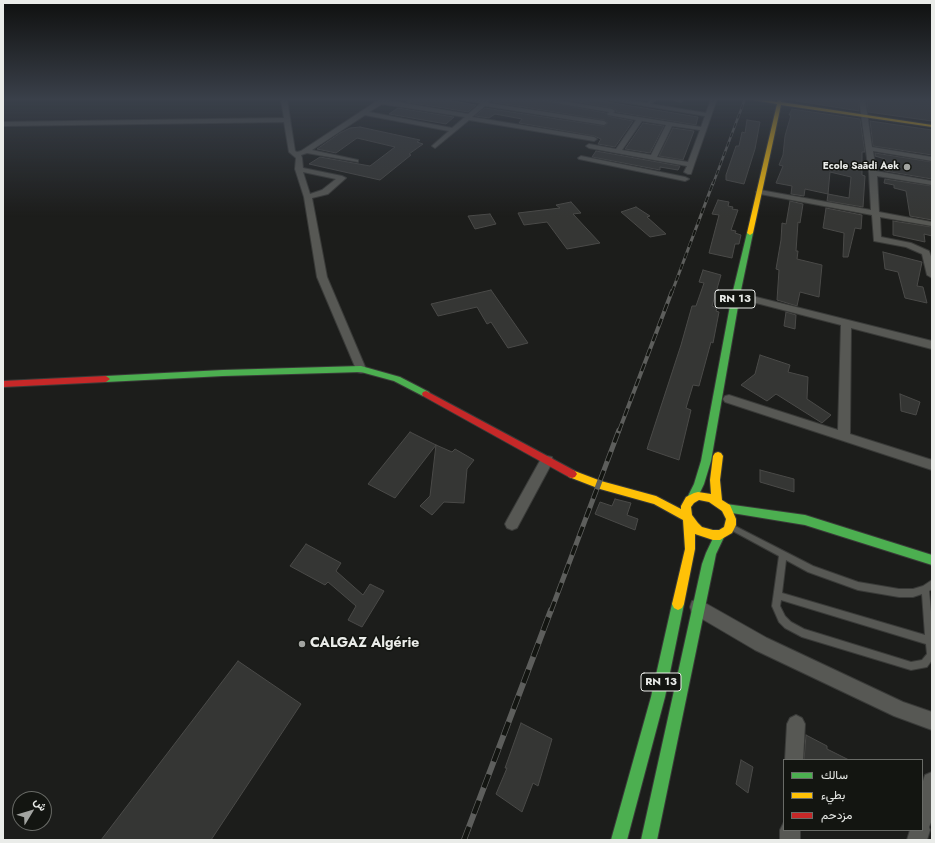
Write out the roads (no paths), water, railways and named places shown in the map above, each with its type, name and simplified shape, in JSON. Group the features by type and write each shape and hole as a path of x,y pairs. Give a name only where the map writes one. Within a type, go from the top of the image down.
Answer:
{"main road":[{"name":"RN 13","path":"690,500 699,484 706,461 736,295 764,193 775,138"},
{"name":"RN 13","path":"764,193 765,209"},
{"path":"3,384 360,369 398,379 577,476 656,500 688,519 699,531 713,535 720,535 731,526 773,515"},
{"path":"717,501 715,472 719,449"},
{"path":"656,500 690,500 704,496 717,501 726,508 729,514 731,526"},
{"path":"688,519 686,506 690,500"},
{"path":"726,508 805,520 932,560"},
{"name":"RN 13","path":"618,840 658,697 690,549 688,519"},
{"name":"RN 13","path":"649,840 710,553 720,535"}],"street":[{"path":"290,138 292,152 299,158 299,169 308,197 322,277 360,369"},
{"path":"296,154 307,151 326,138"},
{"path":"435,146 444,138"},
{"path":"576,166 594,138"},
{"path":"618,151 627,138"},
{"path":"653,158 663,138"},
{"path":"581,158 685,181 700,138"},
{"path":"867,138 872,173 876,239 908,245 926,253 932,275"},
{"path":"589,146 690,165"},
{"path":"869,148 932,159"},
{"path":"307,151 356,161"},
{"path":"299,169 342,178 325,192 308,197"},
{"path":"872,173 932,183"},
{"path":"764,193 932,224"},
{"path":"736,295 932,345"},
{"path":"844,437 846,323"},
{"path":"729,399 932,465"},
{"path":"512,524 547,461"},
{"path":"698,607 761,644 900,710 932,721"},
{"path":"794,759 796,724"},
{"path":"923,816 932,782"}],"lane":[{"path":"731,526 783,556 811,569 858,586 899,593 913,593 925,589 932,584"},
{"path":"783,556 776,595 776,606 778,613 788,625 795,630 903,664 918,666 924,664 931,655 925,589"},
{"path":"776,595 930,641"}],"railway":[{"path":"713,184 730,138"},
{"path":"672,292 713,183"},
{"path":"619,431 672,291"},
{"path":"551,611 619,430"},
{"path":"464,840 551,610"}],"place":[{"name":"Ecole Saãdi Aek","path":"907,167"},
{"name":"CALGAZ Algérie","path":"302,644"}]}
